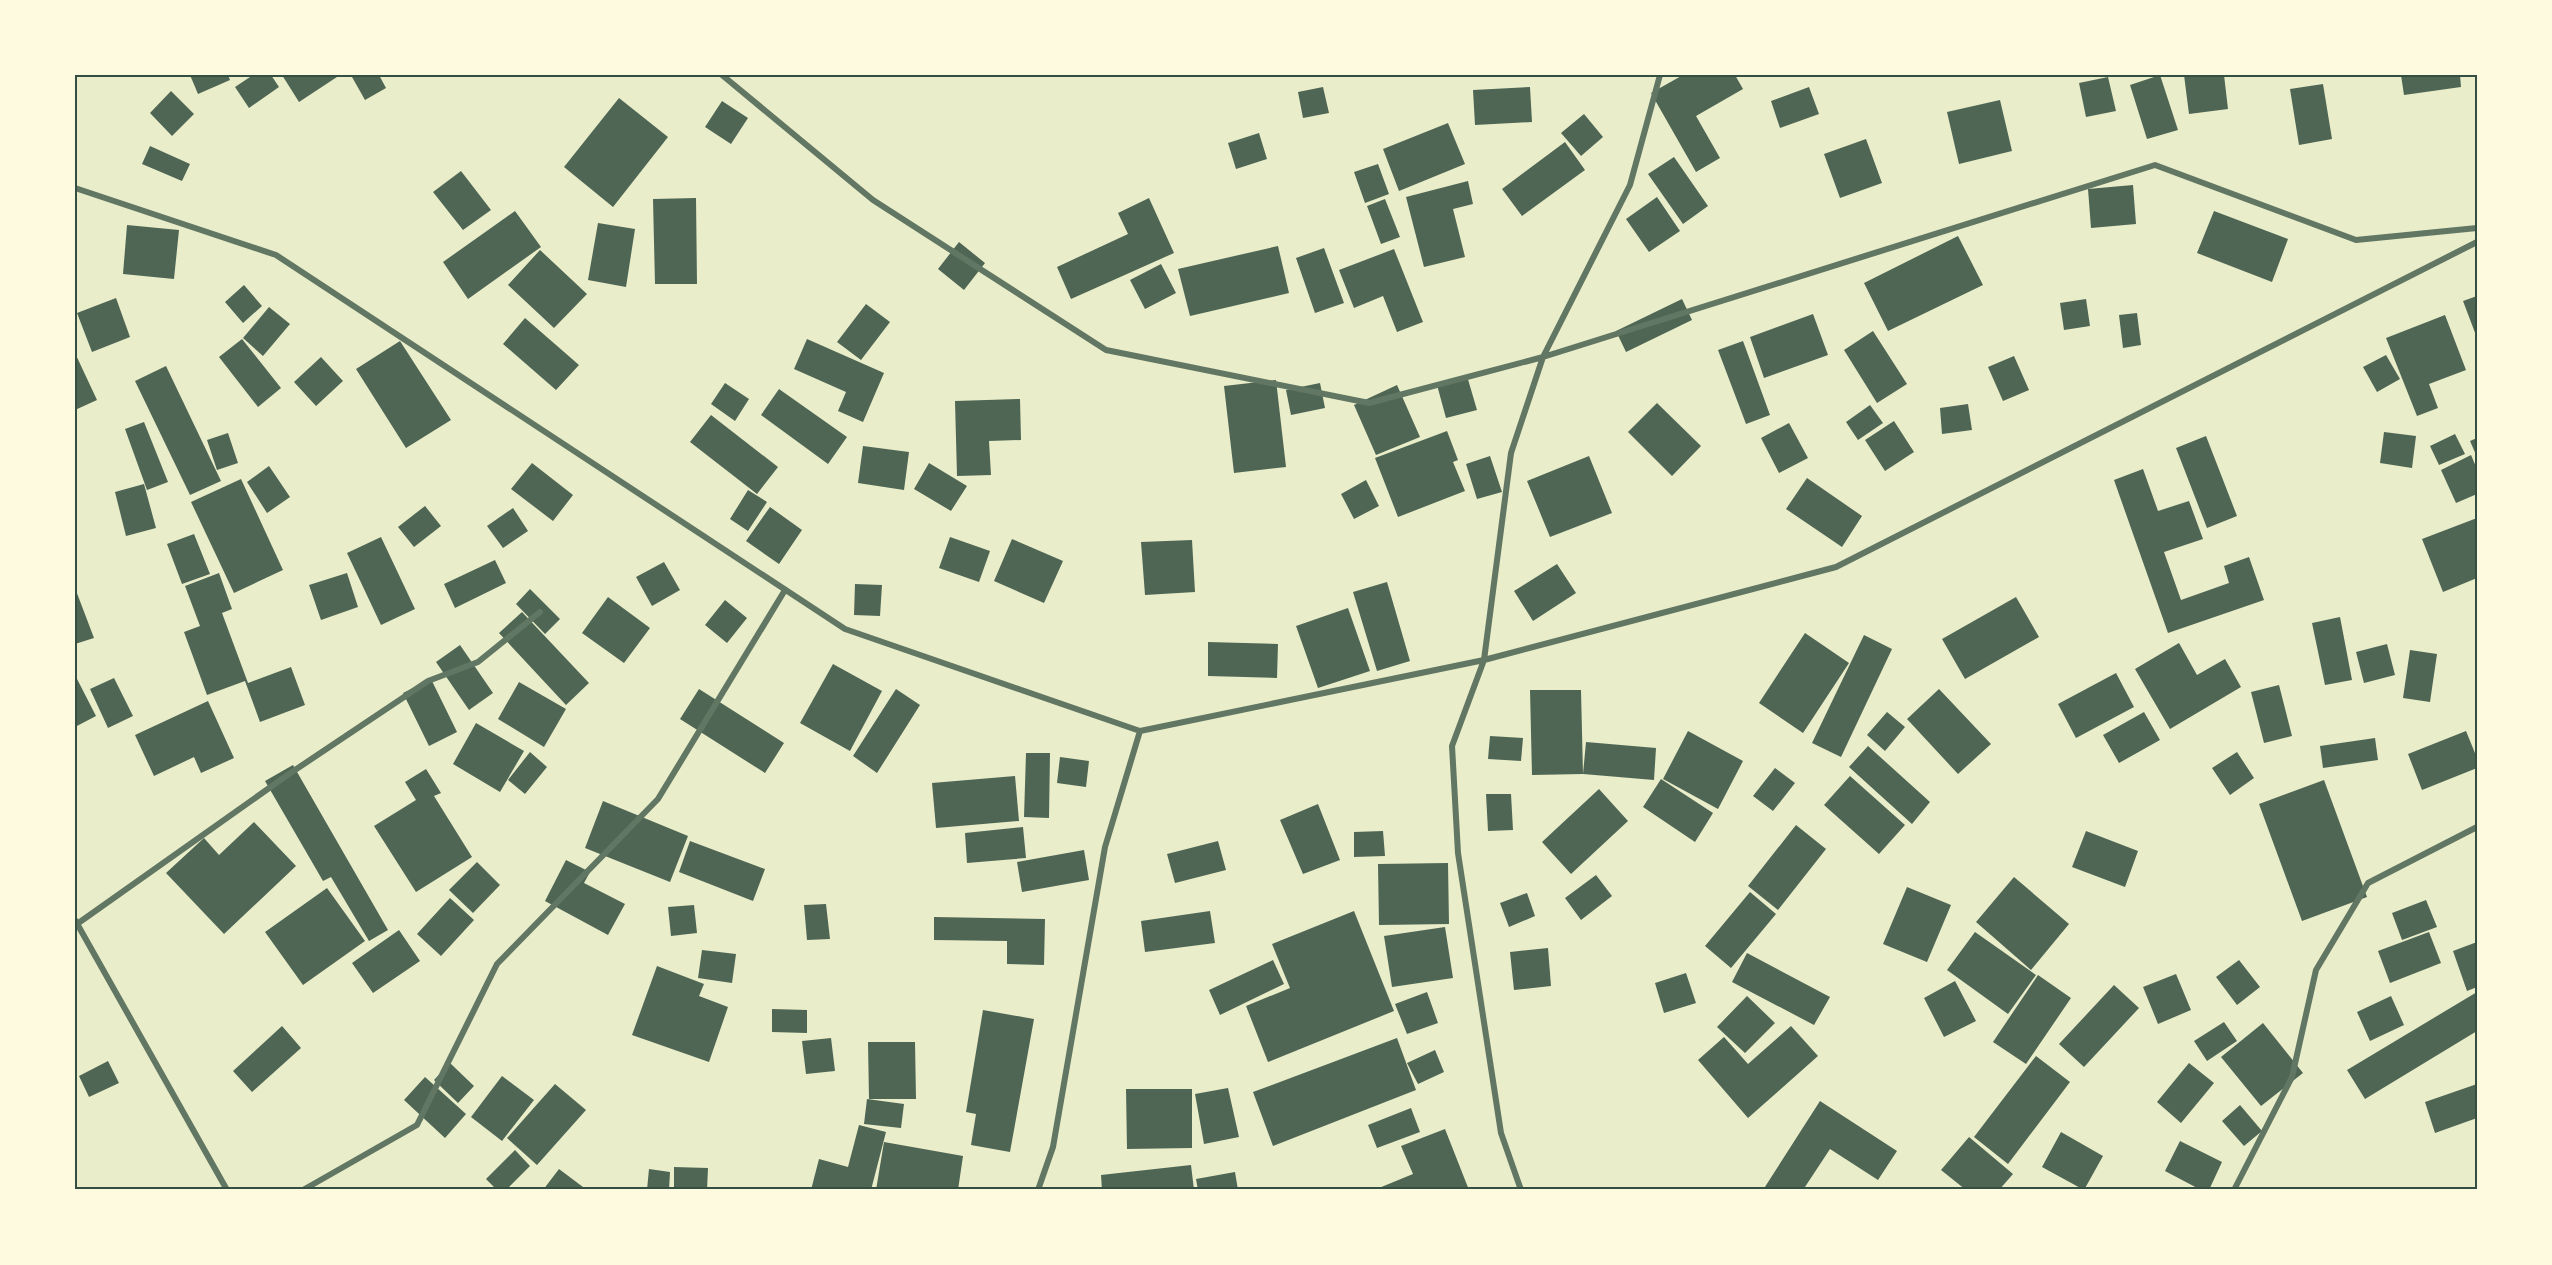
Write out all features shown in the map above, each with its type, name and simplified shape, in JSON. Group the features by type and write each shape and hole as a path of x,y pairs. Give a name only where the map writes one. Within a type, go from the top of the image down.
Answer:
{"street":[{"path":"722,75 873,200 1106,350 1369,403 1544,357 2155,165 2356,240 2477,228"},
{"path":"1521,1190 1501,1133 1458,853 1452,747 1484,660 1511,453 1544,357 1630,185 1660,75"},
{"path":"75,188 276,255 845,629 1140,731 1484,660 1836,567 2477,242"},
{"path":"303,1190 417,1125 496,964 658,799 785,590"},
{"path":"228,1190 76,922 428,681 478,662 540,612"},
{"path":"1038,1190 1053,1148 1105,847 1140,731"},
{"path":"2234,1190 2292,1077 2316,970 2368,883 2477,826"}],"building":[{"path":"190,75 228,75 230,80 198,94"},
{"path":"253,75 271,75 279,87 249,108 235,87"},
{"path":"282,75 340,75 299,102"},
{"path":"379,75 386,88 365,100 352,77"},
{"path":"1683,75 1735,75 1743,89 1696,116 1720,158 1696,172 1651,93"},
{"path":"2160,75 2178,130 2147,139 2130,85"},
{"path":"2184,75 2224,75 2228,109 2189,114"},
{"path":"2401,75 2460,75 2461,87 2404,95"},
{"path":"2108,77 2116,111 2086,117 2079,83"},
{"path":"2323,84 2332,139 2299,145 2290,89"},
{"path":"1323,87 1329,113 1303,118 1298,92"},
{"path":"1530,87 1532,122 1475,125 1473,90"},
{"path":"1809,87 1819,114 1780,128 1771,101"},
{"path":"171,91 194,114 172,136 150,113"},
{"path":"619,98 668,137 613,207 564,167"},
{"path":"2000,100 2012,151 1959,164 1947,112"},
{"path":"722,101 748,118 731,144 705,127"},
{"path":"1584,114 1603,137 1581,156 1561,133"},
{"path":"1448,123 1465,164 1399,191 1383,149"},
{"path":"1259,133 1267,159 1236,169 1228,143"},
{"path":"1866,139 1882,183 1840,198 1824,154"},
{"path":"1565,142 1585,170 1522,216 1502,189"},
{"path":"150,146 190,164 182,181 142,164"},
{"path":"1674,157 1708,206 1683,224 1648,174"},
{"path":"1378,164 1389,194 1365,203 1354,172"},
{"path":"461,171 491,210 463,230 433,192"},
{"path":"1468,181 1473,204 1453,209 1465,257 1424,267 1406,197"},
{"path":"2133,185 2136,224 2091,228 2088,189"},
{"path":"1657,197 1680,231 1649,252 1626,219"},
{"path":"696,198 697,284 655,284 653,199"},
{"path":"1149,198 1174,253 1071,299 1057,267 1128,234 1118,213"},
{"path":"1385,199 1400,237 1381,244 1367,206"},
{"path":"515,211 541,247 468,299 443,262"},
{"path":"2214,211 2288,239 2272,282 2197,253"},
{"path":"598,223 635,229 626,287 588,280"},
{"path":"127,225 179,230 174,279 123,274"},
{"path":"1958,236 1983,285 1888,331 1864,283"},
{"path":"959,242 985,263 964,290 938,269"},
{"path":"1278,246 1289,293 1190,316 1178,269"},
{"path":"1324,248 1344,303 1315,313 1296,258"},
{"path":"1394,249 1423,322 1397,332 1383,296 1354,308 1339,270"},
{"path":"540,250 587,294 554,328 508,285"},
{"path":"1161,264 1176,293 1145,309 1130,280"},
{"path":"244,285 262,306 243,323 225,302"},
{"path":"2477,296 2477,338 2463,301"},
{"path":"116,298 130,337 92,352 77,313"},
{"path":"1682,299 1692,320 1626,352 1616,331"},
{"path":"2086,299 2090,326 2064,330 2060,303"},
{"path":"866,304 890,322 861,360 837,342"},
{"path":"269,307 290,324 263,356 243,338"},
{"path":"2137,313 2141,345 2123,348 2119,315"},
{"path":"1813,314 1828,355 1764,378 1750,337"},
{"path":"2445,315 2466,370 2429,384 2438,408 2417,416 2386,338"},
{"path":"525,318 579,365 556,390 503,344"},
{"path":"1873,331 1907,384 1877,403 1844,350"},
{"path":"242,339 281,388 258,407 219,357"},
{"path":"807,339 884,373 863,422 838,411 846,392 794,369"},
{"path":"400,341 451,420 406,448 356,369"},
{"path":"1743,341 1770,415 1746,424 1718,350"},
{"path":"75,353 97,400 75,410"},
{"path":"2386,355 2400,379 2377,392 2363,367"},
{"path":"2014,356 2029,390 2003,401 1988,367"},
{"path":"321,357 343,381 316,406 294,382"},
{"path":"166,366 221,481 190,495 135,381"},
{"path":"1467,376 1477,410 1446,418 1437,385"},
{"path":"1276,380 1286,467 1234,473 1224,386"},
{"path":"725,383 749,399 735,421 711,404"},
{"path":"1320,383 1325,408 1291,415 1286,390"},
{"path":"1397,385 1420,437 1376,455 1354,405"},
{"path":"779,389 847,437 828,464 761,415"},
{"path":"1020,399 1021,440 989,441 991,475 957,476 955,401"},
{"path":"1657,403 1701,446 1672,476 1628,432"},
{"path":"1968,404 1972,430 1942,434 1940,408"},
{"path":"1870,405 1883,423 1858,440 1846,422"},
{"path":"711,415 778,467 757,494 690,442"},
{"path":"1894,421 1914,452 1885,471 1865,440"},
{"path":"144,422 168,482 147,490 125,429"},
{"path":"1789,423 1808,458 1779,473 1761,438"},
{"path":"1447,431 1458,460 1453,462 1465,491 1398,517 1375,458"},
{"path":"2384,432 2416,436 2412,468 2380,463"},
{"path":"228,433 238,463 217,470 207,440"},
{"path":"2455,434 2465,454 2439,465 2430,446"},
{"path":"2206,436 2237,516 2207,528 2176,448"},
{"path":"2477,438 2477,457 2470,441"},
{"path":"863,446 909,452 904,490 858,483"},
{"path":"2471,455 2477,469 2477,494 2456,503 2441,470"},
{"path":"1490,456 1502,492 1477,499 1466,464"},
{"path":"1589,456 1612,513 1550,537 1527,481"},
{"path":"532,463 573,495 553,521 511,489"},
{"path":"929,463 967,486 951,511 914,489"},
{"path":"269,466 290,497 267,513 247,482"},
{"path":"2143,469 2158,511 2189,501 2203,539 2164,552 2181,600 2229,583 2224,566 2249,557 2264,600 2168,633 2114,480"},
{"path":"1807,478 1862,516 1842,547 1786,509"},
{"path":"241,479 283,570 234,593 191,502"},
{"path":"1366,480 1379,506 1354,519 1341,494"},
{"path":"144,484 156,528 126,536 115,492"},
{"path":"748,490 767,502 748,531 730,519"},
{"path":"425,506 441,526 414,547 398,527"},
{"path":"770,507 802,530 779,564 746,541"},
{"path":"513,508 528,531 503,548 487,526"},
{"path":"2477,518 2477,578 2443,592 2422,539"},
{"path":"194,534 210,574 182,584 167,544"},
{"path":"381,537 415,609 381,625 347,553"},
{"path":"950,537 990,551 979,582 939,568"},
{"path":"1012,539 1063,561 1044,603 994,581"},
{"path":"1192,540 1195,592 1145,595 1141,542"},
{"path":"495,560 506,583 455,608 444,584"},
{"path":"664,562 680,590 652,606 636,577"},
{"path":"1557,564 1576,593 1533,621 1514,591"},
{"path":"219,573 232,609 222,613 248,683 291,667 305,705 260,722 245,681 207,695 184,632 200,626 185,586"},
{"path":"347,573 358,607 321,620 309,585"},
{"path":"1387,582 1410,661 1377,671 1353,592"},
{"path":"855,584 882,585 880,616 854,615"},
{"path":"75,588 94,638 75,644"},
{"path":"530,589 560,619 545,634 516,604"},
{"path":"608,597 650,628 624,663 582,633"},
{"path":"2016,597 2039,637 1965,679 1942,639"},
{"path":"725,600 747,618 727,643 705,625"},
{"path":"1348,608 1370,671 1318,688 1296,626"},
{"path":"522,612 589,683 566,705 499,633"},
{"path":"2340,617 2352,680 2325,685 2312,623"},
{"path":"1805,633 1849,663 1803,733 1759,703"},
{"path":"1864,635 1892,649 1841,757 1812,743"},
{"path":"1208,642 1278,644 1277,678 1208,676"},
{"path":"2179,643 2197,675 2225,659 2241,687 2170,729 2135,669"},
{"path":"2387,644 2395,675 2364,683 2356,652"},
{"path":"460,645 493,693 469,710 436,662"},
{"path":"2410,650 2437,654 2430,702 2403,698"},
{"path":"833,664 882,691 850,751 800,723"},
{"path":"2116,673 2134,707 2076,738 2058,704"},
{"path":"75,675 96,716 75,727"},
{"path":"114,678 133,716 108,728 90,689"},
{"path":"431,679 457,732 429,746 403,693"},
{"path":"519,682 566,709 544,747 498,719"},
{"path":"2279,685 2292,736 2264,743 2251,692"},
{"path":"699,689 784,743 765,773 680,719"},
{"path":"896,689 920,705 877,773 853,756"},
{"path":"1939,689 1991,744 1958,774 1907,719"},
{"path":"1530,690 1581,690 1583,774 1532,775"},
{"path":"208,701 234,758 201,773 194,757 154,776 135,735"},
{"path":"1887,712 1905,727 1885,751 1867,735"},
{"path":"2144,712 2160,740 2119,763 2103,735"},
{"path":"476,723 524,751 500,792 453,764"},
{"path":"1688,731 1743,761 1718,809 1663,779"},
{"path":"2466,731 2477,758 2477,768 2422,790 2408,754"},
{"path":"1490,736 1523,738 1521,761 1488,759"},
{"path":"2375,738 2378,760 2323,768 2320,746"},
{"path":"1586,742 1656,748 1654,780 1583,774"},
{"path":"1868,746 1930,802 1912,824 1849,767"},
{"path":"530,752 547,767 525,794 508,780"},
{"path":"2237,752 2254,778 2230,795 2212,768"},
{"path":"1026,753 1050,753 1049,818 1024,817"},
{"path":"1060,757 1089,761 1086,787 1057,783"},
{"path":"293,765 388,930 369,941 331,877 323,881 265,781"},
{"path":"1775,768 1795,783 1773,811 1753,796"},
{"path":"426,769 441,793 434,796 472,857 416,892 374,826 416,800 405,782"},
{"path":"1015,776 1019,821 936,828 932,783"},
{"path":"1850,776 1905,825 1879,854 1824,805"},
{"path":"1661,779 1713,813 1695,842 1643,807"},
{"path":"2324,780 2367,897 2302,921 2259,804"},
{"path":"1599,789 1628,821 1571,874 1542,842"},
{"path":"1486,794 1511,794 1513,830 1488,831"},
{"path":"603,801 688,836 670,882 585,848"},
{"path":"1318,804 1340,860 1303,874 1280,820"},
{"path":"254,822 296,866 224,934 166,873 204,838 219,855"},
{"path":"1796,825 1826,849 1778,910 1748,886"},
{"path":"1023,827 1026,858 967,863 965,833"},
{"path":"1383,831 1385,856 1354,857 1354,832"},
{"path":"2086,831 2138,851 2125,887 2072,867"},
{"path":"690,841 765,869 753,901 679,872"},
{"path":"1218,841 1226,870 1175,883 1167,854"},
{"path":"1084,850 1089,880 1022,892 1017,862"},
{"path":"566,860 590,872 584,883 625,904 608,935 545,901"},
{"path":"477,862 500,885 473,913 449,890"},
{"path":"1448,863 1449,924 1379,925 1378,864"},
{"path":"1596,875 1612,896 1581,920 1565,898"},
{"path":"2014,877 2069,924 2031,970 1976,922"},
{"path":"1907,887 1951,905 1927,962 1883,944"},
{"path":"327,888 365,941 303,985 265,932"},
{"path":"1750,892 1776,914 1731,968 1705,946"},
{"path":"1527,893 1535,916 1509,927 1500,903"},
{"path":"450,898 474,920 441,956 417,934"},
{"path":"2426,900 2437,927 2402,940 2392,913"},
{"path":"826,904 830,939 807,940 804,905"},
{"path":"694,905 697,933 671,936 668,907"},
{"path":"1210,911 1215,943 1145,952 1141,921"},
{"path":"1354,911 1394,1011 1268,1062 1246,1006 1290,988 1272,944"},
{"path":"934,917 1045,919 1044,965 1007,964 1007,941 934,940"},
{"path":"1445,927 1453,978 1392,987 1384,936"},
{"path":"399,930 420,961 373,993 352,963"},
{"path":"1975,932 2036,975 2008,1014 1947,970"},
{"path":"2429,932 2441,963 2390,983 2378,951"},
{"path":"2477,942 2477,987 2467,991 2453,951"},
{"path":"1548,948 1551,986 1514,990 1510,952"},
{"path":"702,950 736,954 732,983 698,978"},
{"path":"1747,953 1830,997 1814,1025 1732,982"},
{"path":"1273,960 1284,984 1220,1015 1209,990"},
{"path":"2239,960 2260,987 2237,1005 2216,977"},
{"path":"657,966 704,984 699,996 728,1007 709,1062 632,1035"},
{"path":"1686,973 1696,1003 1664,1013 1655,983"},
{"path":"2176,974 2191,1010 2158,1024 2143,987"},
{"path":"2038,975 2071,998 2026,1064 1993,1042"},
{"path":"1955,981 1976,1021 1944,1037 1924,998"},
{"path":"2114,985 2139,1008 2084,1067 2059,1044"},
{"path":"1427,992 1438,1023 1407,1034 1395,1004"},
{"path":"2477,992 2477,1031 2365,1099 2347,1070"},
{"path":"1747,996 1775,1023 1745,1053 1717,1027"},
{"path":"2391,996 2404,1025 2370,1041 2357,1012"},
{"path":"772,1009 807,1010 807,1033 772,1032"},
{"path":"983,1010 1034,1019 1010,1152 971,1145 976,1114 966,1112"},
{"path":"2224,1022 2237,1041 2207,1061 2194,1041"},
{"path":"2263,1023 2303,1073 2261,1106 2221,1057"},
{"path":"282,1026 301,1048 252,1092 233,1071"},
{"path":"1791,1026 1818,1056 1748,1118 1698,1060 1724,1037 1748,1064"},
{"path":"831,1038 835,1071 806,1074 802,1041"},
{"path":"1397,1038 1416,1090 1273,1146 1253,1092"},
{"path":"868,1042 915,1042 916,1099 869,1099"},
{"path":"1435,1050 1444,1072 1418,1084 1407,1063"},
{"path":"2036,1056 2070,1082 2008,1164 1974,1137"},
{"path":"108,1061 119,1083 89,1097 79,1076"},
{"path":"450,1063 474,1086 458,1103 434,1080"},
{"path":"2189,1063 2214,1083 2181,1123 2157,1102"},
{"path":"502,1076 534,1100 502,1141 471,1117"},
{"path":"425,1077 466,1114 445,1138 404,1100"},
{"path":"555,1084 586,1110 537,1165 507,1138"},
{"path":"2477,1084 2477,1118 2435,1133 2425,1102"},
{"path":"1228,1088 1239,1137 1204,1144 1195,1094"},
{"path":"1126,1089 1192,1089 1192,1148 1127,1149"},
{"path":"867,1099 904,1104 901,1128 864,1124"},
{"path":"1820,1101 1897,1151 1878,1180 1830,1149 1803,1190 1763,1190"},
{"path":"2240,1105 2262,1131 2244,1146 2222,1121"},
{"path":"1411,1108 1420,1132 1377,1148 1368,1125"},
{"path":"859,1125 886,1132 871,1190 811,1190 819,1159 848,1167"},
{"path":"1445,1129 1469,1190 1374,1190 1413,1174 1401,1146"},
{"path":"2061,1132 2103,1156 2084,1190 2042,1167"},
{"path":"1969,1137 2013,1174 1999,1190 1966,1190 1941,1170"},
{"path":"2180,1141 2222,1162 2209,1190 2201,1190 2165,1171"},
{"path":"884,1142 963,1156 958,1190 876,1190"},
{"path":"515,1150 530,1166 506,1190 497,1190 486,1179"},
{"path":"1191,1165 1194,1190 1102,1190 1101,1175"},
{"path":"674,1167 708,1168 707,1190 674,1190"},
{"path":"559,1169 587,1190 543,1190"},
{"path":"649,1169 670,1172 669,1190 647,1190"},
{"path":"1235,1172 1238,1190 1198,1190 1196,1179"}]}
